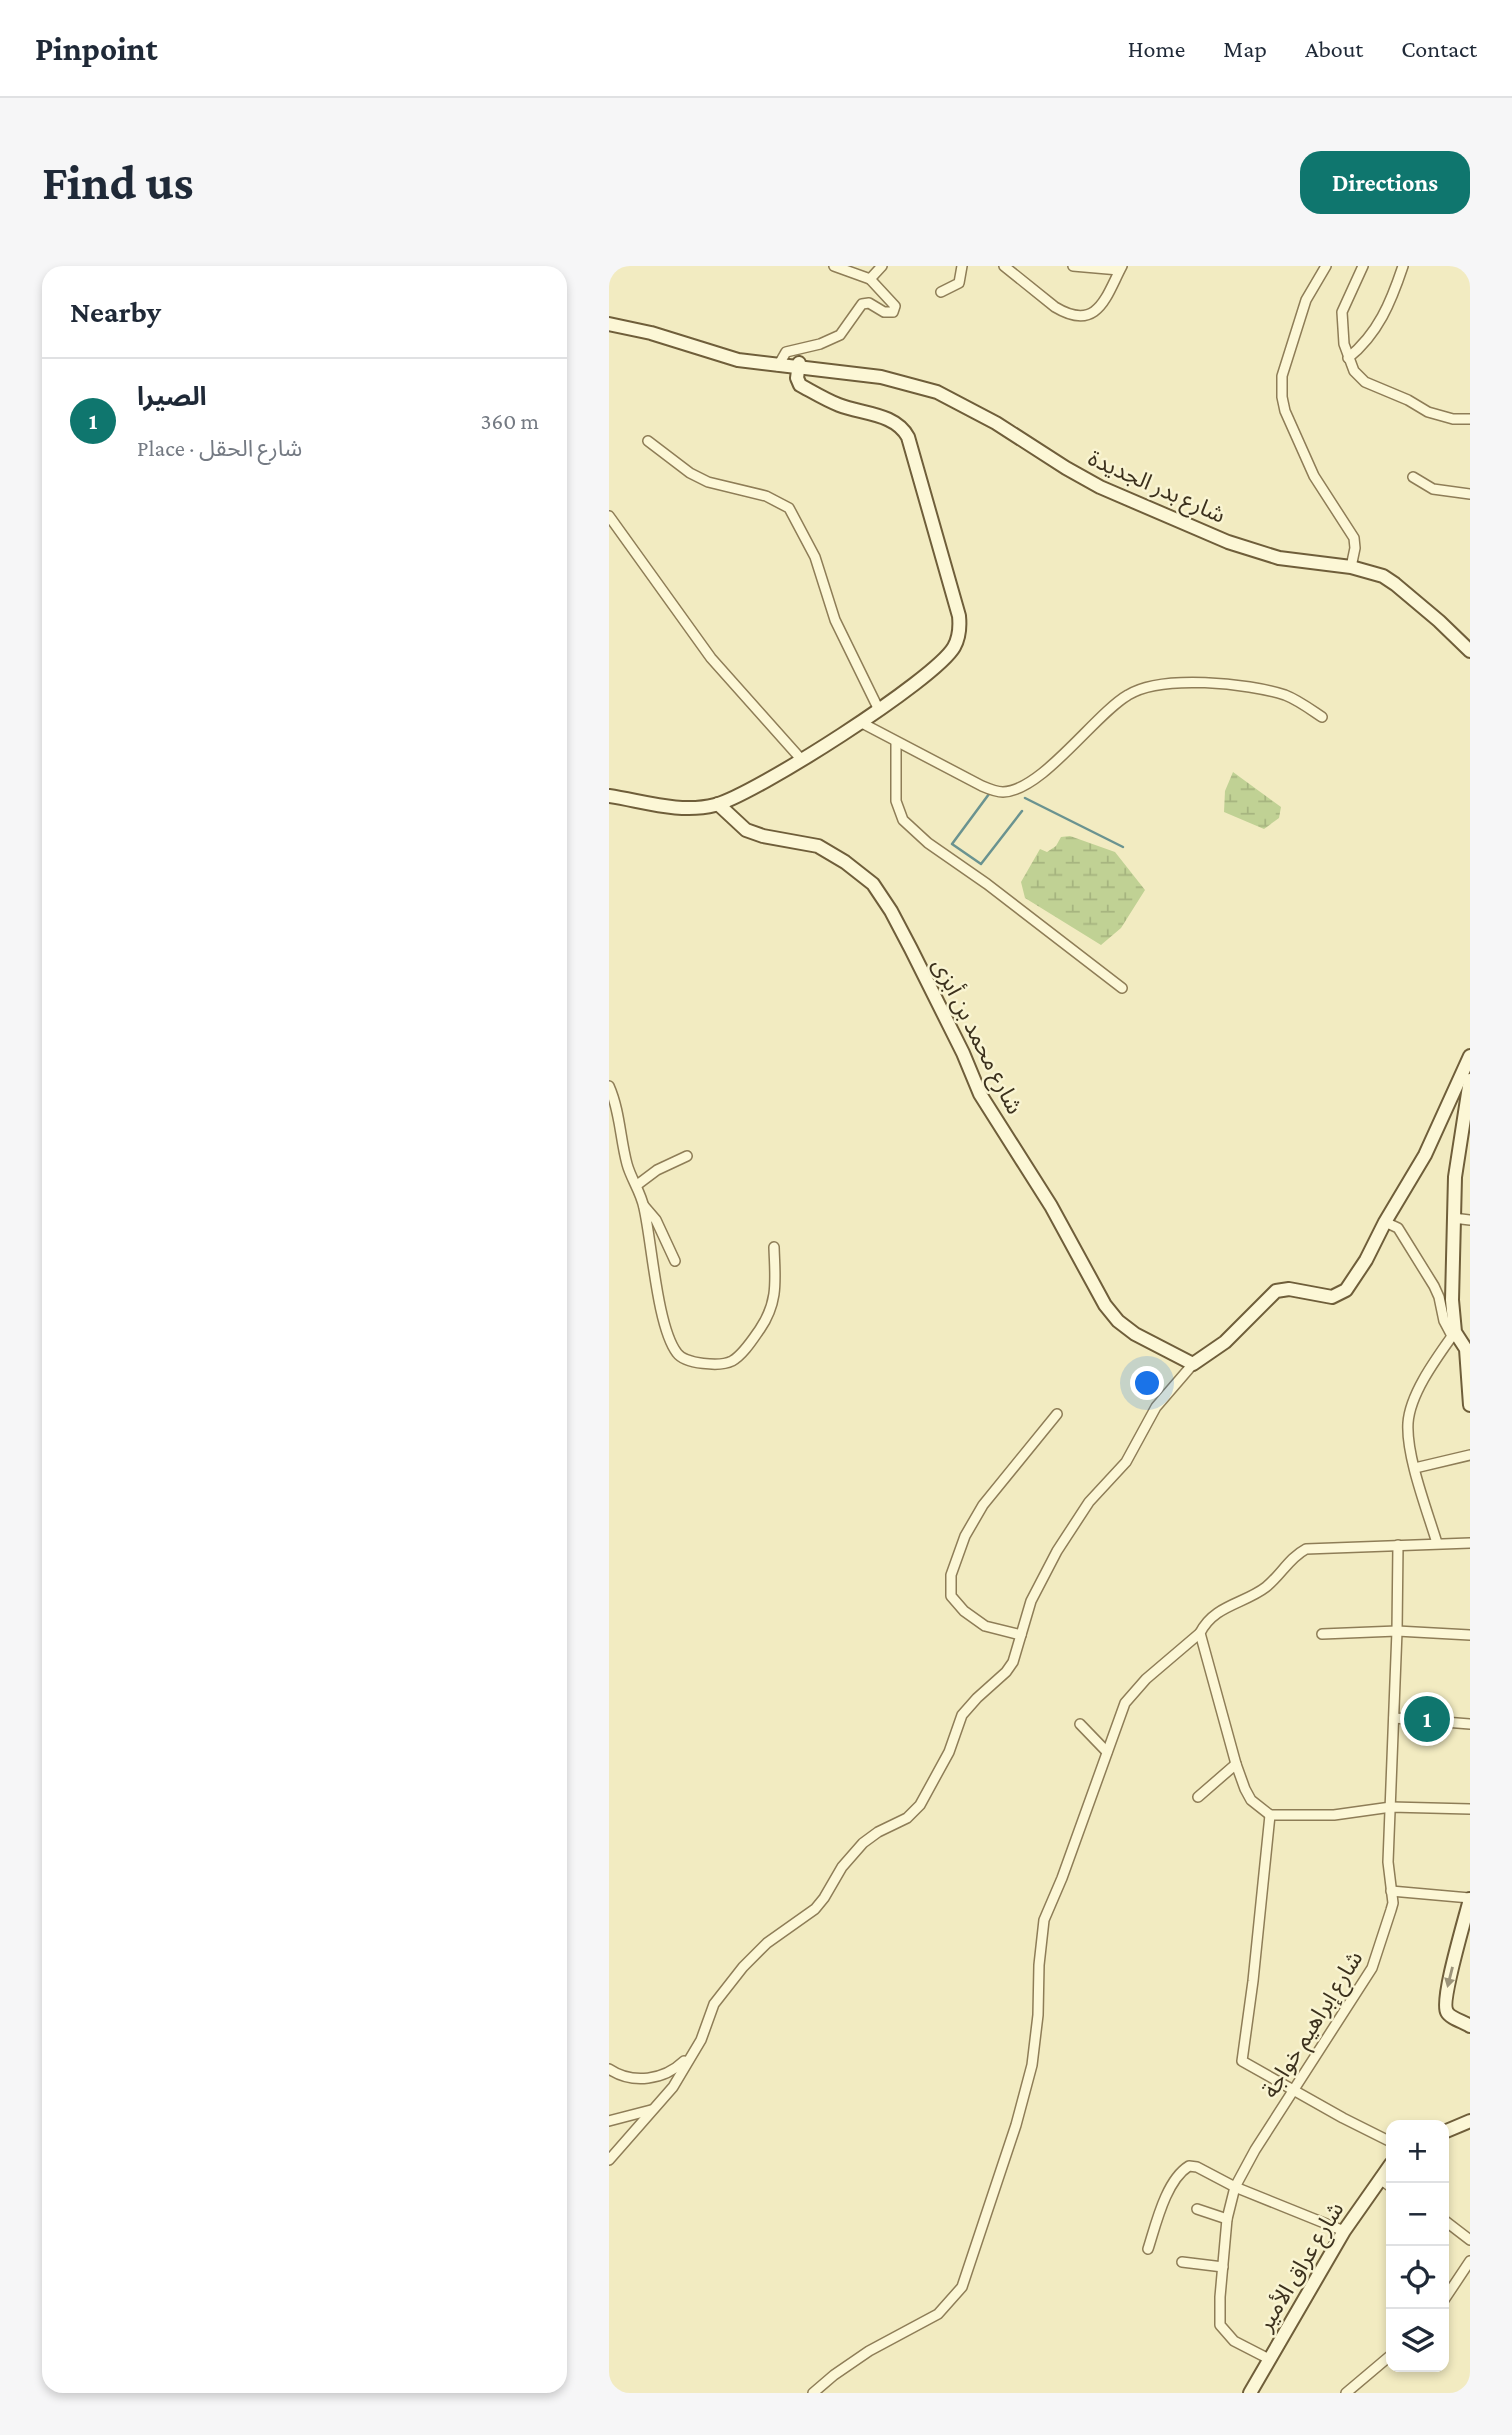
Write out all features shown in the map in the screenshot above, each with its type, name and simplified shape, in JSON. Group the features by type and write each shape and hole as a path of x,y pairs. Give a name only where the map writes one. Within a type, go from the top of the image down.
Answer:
{"street":[{"path":"778,363 786,352 793,348 812,346 840,335 865,303 871,303 886,313 893,312 895,306 870,279 834,266"},
{"path":"870,279 882,266"},
{"path":"941,292 959,283 963,266"},
{"path":"1004,266 1063,312 1082,315 1097,311 1103,305 1121,268 1073,266"},
{"path":"1326,266 1306,300 1282,376 1282,397 1285,411 1314,476 1354,538 1351,567"},
{"path":"1363,266 1342,312 1342,333 1348,358 1357,374 1366,382 1408,400 1422,410 1435,415 1470,419"},
{"path":"1348,358 1360,348 1383,318 1403,266"},
{"name":"شارع بدر الجديدة","path":"609,321 727,357 881,376 937,392 996,422 1100,487 1228,542 1279,558 1351,567 1374,573 1395,584 1470,651"},
{"path":"609,796 674,807 718,804 801,759 879,710 951,652 958,635 959,616 912,446 905,431 891,421 839,405 800,385 797,378 799,365"},
{"path":"648,442 690,474 708,482 766,496 789,508 815,556 835,620 879,710"},
{"path":"1413,477 1433,489 1470,494"},
{"path":"609,516 711,659 801,759"},
{"path":"860,722 982,786 1004,792 1018,788 1043,772 1124,697 1147,688 1215,682 1290,697 1322,717"},
{"path":"896,742 896,801 899,813 909,826 1122,988"},
{"name":"شارع محمد بن أبزى","path":"718,804 746,830 763,836 818,846 845,862 873,884 891,911 911,950 963,1053 980,1094 1051,1206 1105,1305 1118,1321 1135,1334 1193,1364"},
{"path":"609,2160 673,2087 689,2056 701,2040 714,2004 750,1959 767,1943 815,1909 842,1867 863,1843 878,1832 907,1818 920,1805 949,1752 962,1715 1010,1668 1037,1588 1075,1523 1089,1502 1126,1462 1156,1407 1193,1364 1226,1342 1276,1291 1289,1289 1332,1297 1341,1294 1362,1268 1385,1222 1425,1155 1470,1056"},
{"path":"1437,1543 1415,1468 1408,1431 1409,1416 1425,1378 1453,1334 1455,1177 1470,1080"},
{"path":"609,1086 617,1110 627,1164 638,1185 644,1206 670,1340 680,1357 691,1362 728,1362 754,1337 769,1316 773,1304 774,1247"},
{"path":"638,1185 657,1170 687,1156"},
{"path":"644,1206 656,1220 675,1261"},
{"path":"1453,1218 1470,1220"},
{"path":"1385,1222 1398,1228 1434,1286 1444,1321 1468,1349 1470,1405"},
{"path":"1021,1635 985,1626 964,1611 951,1596 951,1575 965,1536 983,1505 1057,1415"},
{"path":"1415,1468 1470,1455"},
{"path":"813,2393 869,2351 938,2314 962,2287 1016,2125 1032,2066 1038,2015 1042,1925 1062,1878 1122,1709 1129,1698 1146,1679 1201,1633 1212,1615 1266,1587 1292,1559 1306,1549 1470,1543"},
{"name":"شارع إبراهيم خواجة","path":"1269,2358 1234,2340 1220,2325 1227,2219 1235,2187 1255,2150 1372,1968 1391,1910 1388,1862 1398,1545"},
{"path":"1322,1634 1397,1631 1470,1635"},
{"path":"1201,1633 1236,1764 1251,1800 1270,1815 1351,1814 1391,1807 1470,1809"},
{"path":"1394,1718 1470,1724"},
{"path":"1080,1724 1107,1752"},
{"path":"1198,1797 1236,1764"},
{"path":"1270,1815 1242,2061 1386,2139"},
{"path":"1391,1891 1470,1898 1447,1988 1445,2008 1449,2014 1470,2026"},
{"path":"609,2069 625,2077 657,2077 671,2072 689,2056"},
{"path":"609,2121 653,2109"},
{"path":"1449,2130 1469,2120"},
{"path":"1148,2249 1164,2201 1189,2166 1197,2167 1235,2187 1345,2231"},
{"name":"شارع عراق الأمير","path":"1250,2393 1345,2231 1386,2171"},
{"path":"1380,2179 1386,2183"},
{"path":"1197,2209 1227,2219"},
{"path":"1449,2224 1470,2240"},
{"path":"1449,2292 1470,2261"},
{"path":"1182,2262 1223,2267"},
{"path":"1346,2393 1386,2359"}],"green space":[{"path":"1233,772 1281,807 1279,818 1264,829 1224,812 1225,791"},
{"path":"1070,836 1115,852 1145,890 1121,928 1101,945 1025,898 1021,882 1040,849 1047,852 1056,846 1061,837"}],"waterway":[{"path":"989,794 952,844 981,864 1022,811"},
{"path":"1025,798 1123,847"}],"place":[{"name":"الصيرا","path":"1427,1719"}]}
